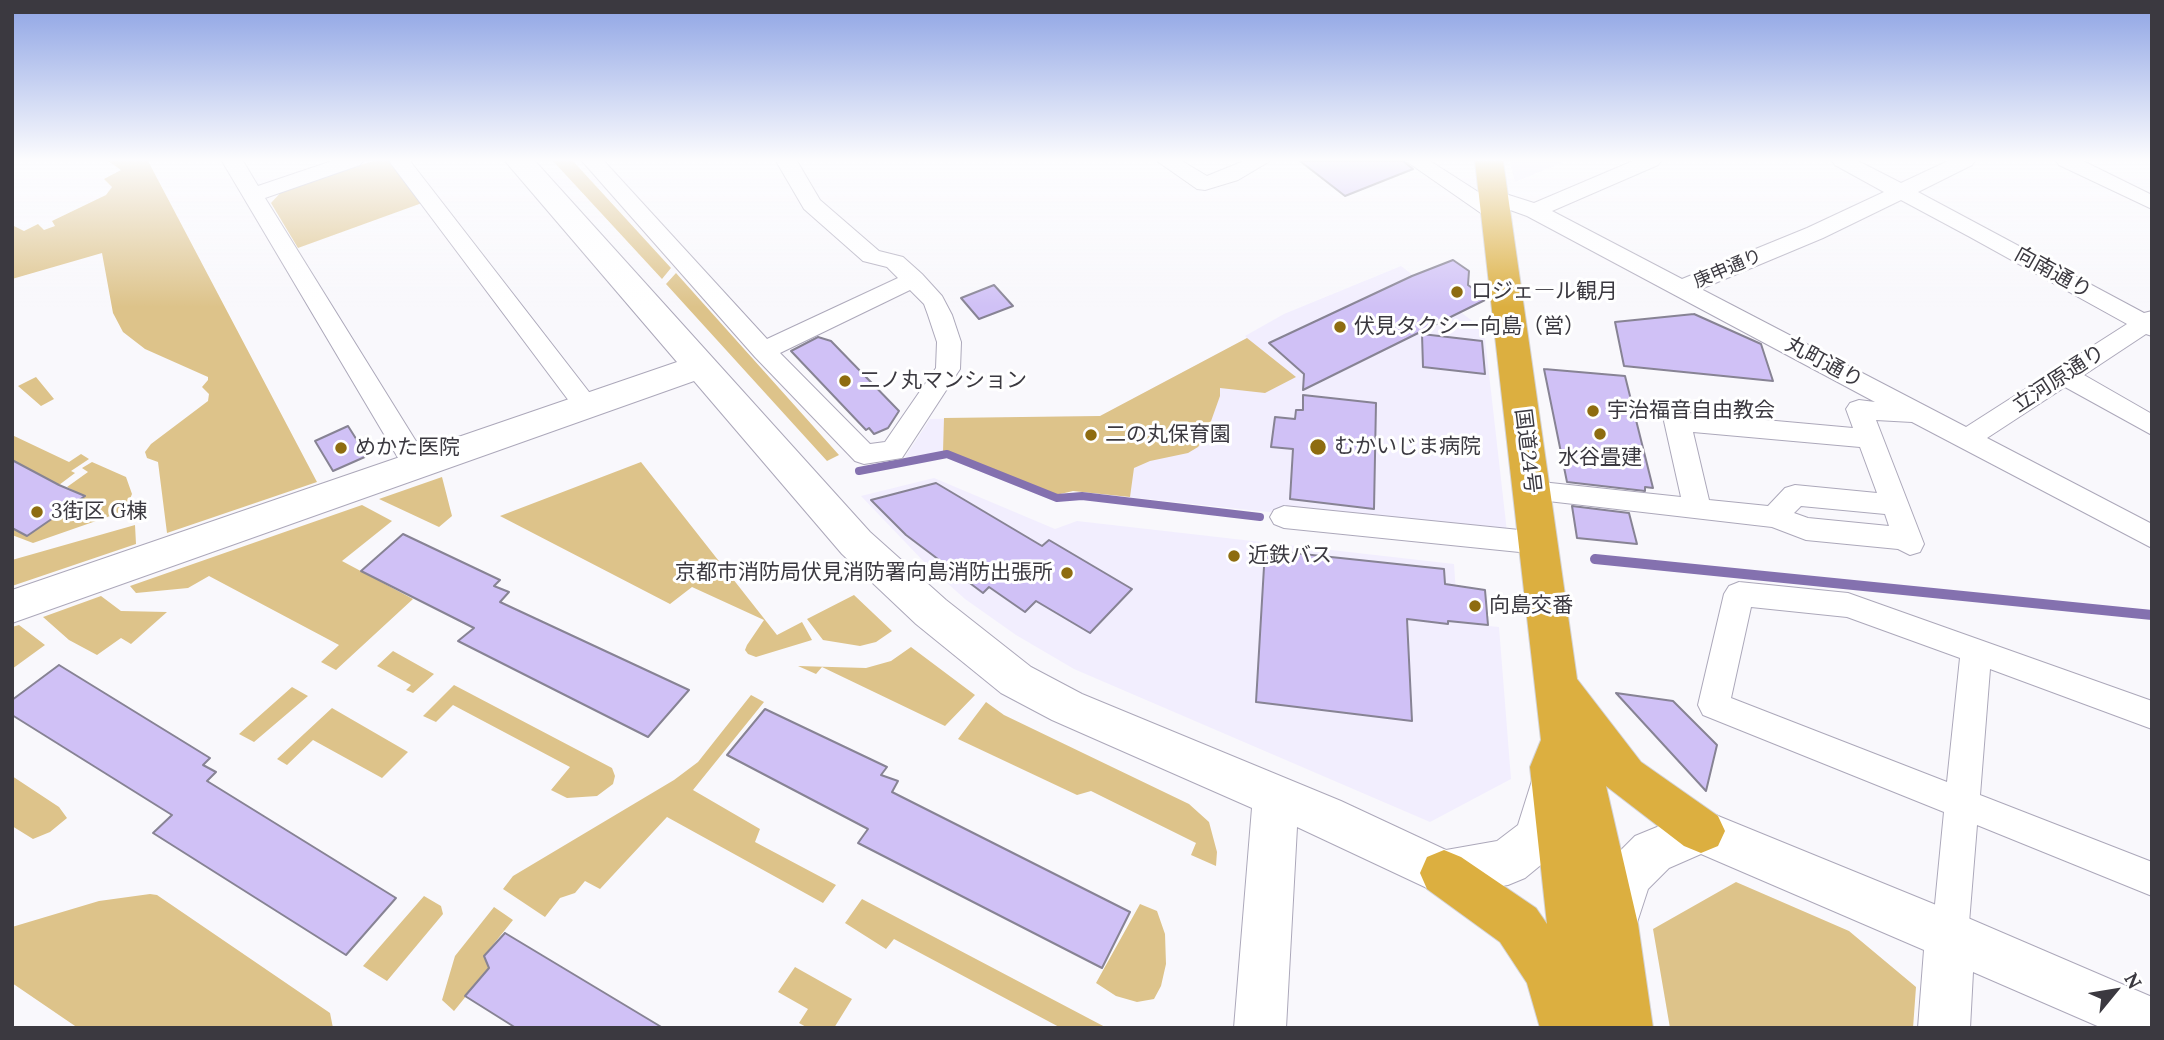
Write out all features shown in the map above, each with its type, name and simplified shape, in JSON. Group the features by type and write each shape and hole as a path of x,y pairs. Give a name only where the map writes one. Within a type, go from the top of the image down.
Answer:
{"highway":[{"name":"国道24号","path":"1496,210 1556,685 1558,754 1584,1028"},
{"path":"1556,685 1625,776 1701,831"},
{"name":"国道24号","path":"1558,754 1581,778 1613,924 1628,1028"},
{"path":"1444,873 1518,925 1550,972 1565,1028"}],"street":[{"path":"261,210 417,466"},
{"path":"435,210 587,407"},
{"path":"561,210 856,542 894,580 1016,680 1077,712 1276,796 1444,873 1508,862 1536,839 1548,805 1558,754"},
{"path":"636,210 764,351 864,454 893,451 948,369 949,342 934,301 914,279 895,262 871,256 818,210"},
{"name":"丸町通り","path":"1525,210 1535,211 2152,537"},
{"name":"庚申通り","path":"1682,288 1864,210"},
{"name":"向南通り","path":"1933,210 2149,324"},
{"path":"764,351 914,279"},
{"name":"立河原通り","path":"1967,439 2064,374 2149,324"},
{"path":"12,607 699,367"},
{"path":"2064,374 2152,426"},
{"path":"1532,491 1774,517 1806,529 1909,542 1859,409 1922,415"},
{"path":"1697,508 1677,421 1871,439"},
{"path":"1774,517 1795,495 1895,505"},
{"path":"1284,517 1539,543"},
{"path":"2152,715 1848,605 1740,594 1714,705 2152,879"},
{"path":"1944,1028 1976,651"},
{"path":"1260,1028 1276,796"},
{"path":"1613,924 1628,876 1652,852 1701,831 2152,1023"}],"shaded area":[{"path":"76,210 174,210 317,482 167,533 158,462 147,458 145,452 151,444 208,401 209,394 202,387 208,377 145,349 123,332 113,313 102,253 12,279 12,225 24,231 38,224 44,230 55,226 52,221"},
{"path":"275,210 404,210 298,248"},
{"path":"598,210 617,210 671,268 662,279"},
{"path":"1401,266 1484,330 1507,532 1258,511 1073,491 1056,495 943,452 905,457 930,419 1100,416 1247,338 1245,336 1284,314"},
{"path":"676,273 839,455 827,461 666,284"},
{"name":"二の丸保育園","path":"1247,338 1296,377 1265,393 1220,388 1220,396 1205,438 1198,447 1188,453 1150,461 1134,468 1130,497 1073,491 1056,495 943,452 944,418 1100,416"},
{"path":"36,377 54,399 41,406 18,386"},
{"path":"12,435 69,462 81,454 89,459 71,471 75,473 59,485 12,460"},
{"path":"92,462 126,477 132,494 127,506 116,514 33,543 12,535 12,528 27,536 84,496 67,487 88,472 82,468"},
{"path":"641,462 777,635 802,622 812,640 756,657 748,654 745,650 747,645 764,620 692,587 670,604 500,516"},
{"path":"442,477 452,516 439,527 379,499"},
{"path":"934,478 1055,529 1077,521 1454,564 1458,623 1499,627 1511,779 1430,822 1074,669 1016,635 965,599 928,566 861,496"},
{"path":"362,505 392,521 342,561 413,599 336,670 321,662 339,645 209,576 188,588 136,593 130,586"},
{"path":"135,525 136,544 12,586 12,560"},
{"path":"854,595 892,631 876,642 860,646 823,640 807,619"},
{"path":"101,596 121,611 167,612 131,644 121,638 97,655 69,640 43,617"},
{"path":"19,625 45,645 12,669 12,627"},
{"path":"911,647 975,695 945,726 822,667 816,674 798,666 866,668 891,661"},
{"path":"393,651 434,674 413,693 406,690 411,685 377,666"},
{"path":"454,685 612,768 615,776 613,784 597,796 567,798 551,790 570,767 453,705 436,722 423,716"},
{"path":"292,687 308,696 254,742 239,734"},
{"path":"751,695 764,702 693,790 760,829 755,842 836,885 823,903 667,817 600,889 585,881 575,893 560,898 545,917 503,889 513,876 674,780 698,762"},
{"path":"986,702 1004,715 1189,804 1209,822 1217,852 1216,866 1191,855 1196,843 1091,791 1077,795 958,739"},
{"path":"332,708 408,752 382,778 313,740 287,765 277,759"},
{"path":"12,776 59,807 67,818 50,832 33,839 12,826"},
{"path":"1736,882 1849,931 1916,987 1913,1028 1670,1028 1653,929"},
{"path":"157,895 330,1013 333,1028 78,1028 12,983 12,927 99,901"},
{"path":"424,896 441,906 443,914 387,981 363,966"},
{"path":"862,899 1107,1028 1061,1028 894,939 886,949 845,923"},
{"path":"1140,904 1157,911 1165,934 1166,964 1161,986 1154,999 1137,1002 1116,996 1096,983"},
{"path":"494,907 513,920 484,956 489,968 454,1011 442,1000 455,956"},
{"path":"795,967 852,999 834,1028 808,1028 799,1023 808,1009 778,992"}],"building":[{"name":"伏見タクシー向島（営）","path":"1453,260 1469,271 1468,285 1487,299 1303,390 1304,374 1269,343 1412,276"},
{"path":"994,285 1013,306 979,319 961,298"},
{"path":"1694,314 1761,344 1773,381 1624,366 1615,322"},
{"path":"1422,334 1482,341 1485,374 1423,367"},
{"name":"二ノ丸マンション","path":"818,337 831,341 899,411 888,428 874,434 869,428 866,430 791,351"},
{"path":"1544,369 1625,376 1653,488 1645,487 1645,491 1567,482"},
{"name":"むかいじま病院","path":"1303,395 1376,403 1374,509 1290,499 1293,449 1271,447 1275,417 1295,419 1296,410 1303,410"},
{"name":"めかた医院","path":"348,426 367,456 333,471 315,441"},
{"name":"3街区 G棟","path":"12,460 85,496 27,536 12,528"},
{"path":"936,483 1042,546 1049,540 1132,589 1090,633 1036,601 1025,612 989,587 983,593 906,535 871,500"},
{"path":"1572,506 1629,513 1637,544 1577,538"},
{"path":"403,534 500,580 494,586 509,592 500,602 689,690 648,737 458,641 474,628 361,571"},
{"path":"1265,550 1444,569 1445,584 1485,590 1488,625 1407,619 1412,721 1256,702"},
{"path":"59,665 210,758 203,765 216,772 207,781 396,898 346,955 153,833 172,815 12,715 12,700"},
{"path":"1616,693 1673,701 1717,745 1706,791"},
{"path":"765,709 887,767 881,775 898,781 892,792 1130,912 1102,968 858,843 868,829 727,755"},
{"path":"505,933 663,1028 516,1028 465,996 489,968 484,956"}],"waterway":[{"path":"859,471 947,454 1057,498 1082,496 1260,517"},
{"path":"1595,559 2152,615"}],"place":[{"name":"ロジェ―ル観月","path":"1457,292"},
{"name":"伏見タクシー向島（営）","path":"1340,327"},
{"name":"二ノ丸マンション","path":"845,381"},
{"name":"宇治福音自由教会","path":"1593,411"},
{"name":"水谷畳建","path":"1600,434"},
{"name":"二の丸保育園","path":"1091,435"},
{"name":"むかいじま病院","path":"1318,447"},
{"name":"めかた医院","path":"341,448"},
{"name":"3街区 G棟","path":"37,512"},
{"name":"近鉄バス","path":"1234,556"},
{"name":"京都市消防局伏見消防署向島消防出張所","path":"1067,573"},
{"name":"向島交番","path":"1475,606"}]}
